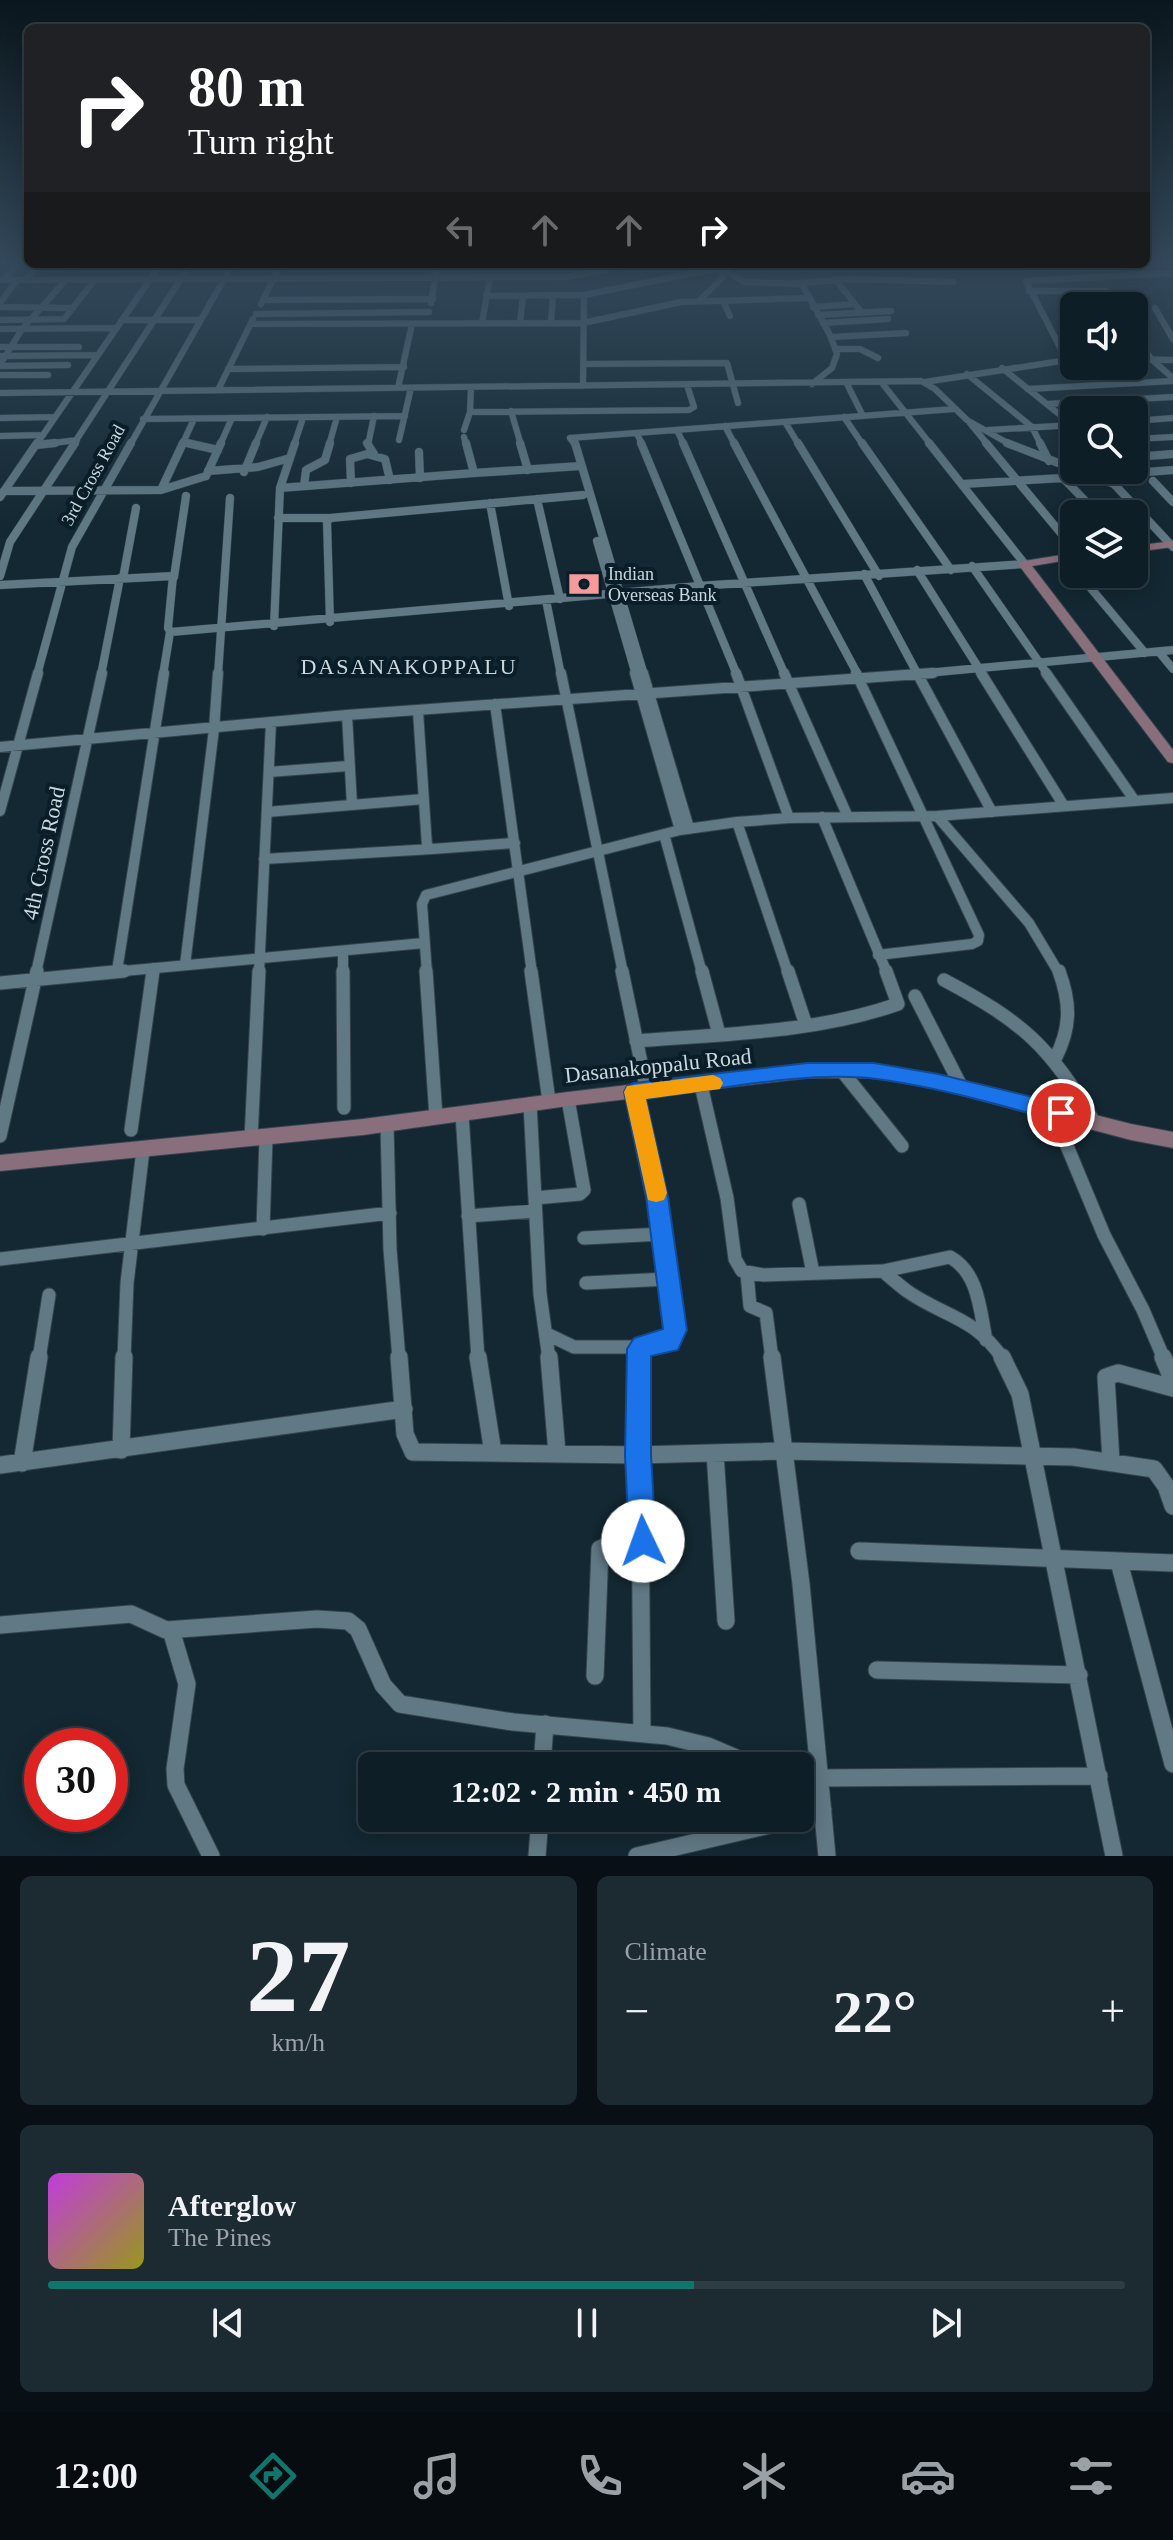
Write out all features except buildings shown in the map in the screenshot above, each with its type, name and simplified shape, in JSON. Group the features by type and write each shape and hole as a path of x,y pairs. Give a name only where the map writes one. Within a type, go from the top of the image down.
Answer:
{"street":[{"path":"2,494 100,352"},
{"path":"0,576 10,542 134,352"},
{"name":"3rd Cross Road","path":"0,811 80,527 103,492 181,352"},
{"path":"218,390 237,352"},
{"path":"398,388 407,352"},
{"path":"583,386 584,352"},
{"path":"812,384 834,364 836,352"},
{"path":"865,352 878,358"},
{"path":"1148,354 1173,379"},
{"path":"68,365 0,365 2,356 97,355"},
{"path":"1151,359 1173,360"},
{"path":"0,393 925,382 1060,360"},
{"path":"585,364 727,363 738,403"},
{"path":"228,369 404,367"},
{"path":"1002,368 1060,414"},
{"path":"967,374 1032,427 1049,461"},
{"path":"0,375 48,375"},
{"path":"1028,389 1173,379"},
{"path":"925,382 954,409 986,430 1060,465"},
{"path":"882,383 1173,759"},
{"path":"847,384 863,416"},
{"path":"470,412 689,410 694,407 687,385"},
{"path":"471,387 470,412 464,434 474,473"},
{"path":"399,440 411,388"},
{"path":"1047,404 1173,397"},
{"path":"684,829 618,595 568,441 570,438 954,409"},
{"path":"511,411 528,470"},
{"path":"374,416 367,443 374,454 386,461 390,480"},
{"path":"143,419 405,416"},
{"path":"964,416 1060,541"},
{"path":"0,418 55,417"},
{"path":"244,472 267,417"},
{"path":"304,486 306,470 325,460 337,417"},
{"path":"844,417 950,569"},
{"path":"206,475 232,418"},
{"path":"275,624 280,488 303,418"},
{"path":"1148,420 1173,418"},
{"path":"161,490 194,419"},
{"path":"785,422 878,574"},
{"path":"725,426 930,816 976,923 979,938 972,944 878,955"},
{"path":"976,431 1060,426"},
{"path":"677,430 748,584 848,817"},
{"path":"637,433 741,686 789,818"},
{"path":"0,444 3,436 43,435"},
{"path":"1148,438 1173,437"},
{"path":"36,445 77,440"},
{"path":"184,442 218,450"},
{"path":"419,452 420,478"},
{"path":"351,483 350,457 374,454"},
{"path":"1148,456 1173,454"},
{"path":"2,494 176,489 195,477 244,472 290,458"},
{"path":"280,488 577,466"},
{"path":"577,466 583,495 618,595"},
{"path":"1148,472 1173,470"},
{"path":"963,484 1060,478"},
{"path":"1153,481 1173,502"},
{"path":"1069,484 1084,500"},
{"path":"1113,484 1172,545"},
{"path":"278,518 330,518 583,495"},
{"path":"117,971 170,632 174,577 186,496"},
{"path":"185,965 214,729 230,498"},
{"path":"537,499 560,599"},
{"path":"490,503 509,604"},
{"name":"4th Cross Road","path":"0,1136 89,739 136,508"},
{"path":"330,518 327,522 330,620"},
{"path":"1148,548 1172,545"},
{"path":"170,632 1060,559"},
{"path":"974,568 1135,801"},
{"path":"918,572 1064,806"},
{"path":"865,576 992,812"},
{"path":"0,585 174,577"},
{"path":"1091,588 1145,653"},
{"path":"546,601 618,595"},
{"path":"546,601 636,1041 674,1336 669,1342 641,1347 574,1347 547,1334"},
{"path":"0,747 347,715 979,670 1173,650"},
{"path":"1159,652 1173,669"},
{"path":"468,1216 580,1194 584,1190 558,1100 495,704"},
{"path":"418,711 426,842 432,849"},
{"path":"347,715 352,805"},
{"path":"263,1229 258,1138 258,960 271,722"},
{"path":"269,772 348,766"},
{"path":"436,1117 422,904 426,895 684,829 737,822 930,816 1173,798"},
{"path":"267,812 424,799"},
{"path":"930,816 947,824 968,854 1040,938 1054,961 1063,985 1067,1014 1066,1036 1055,1059"},
{"path":"636,1041 806,1025 870,1014 898,1004 822,817"},
{"path":"737,822 806,1025"},
{"path":"664,834 719,1034"},
{"path":"264,859 515,843"},
{"path":"0,983 424,943"},
{"path":"343,951 344,1108"},
{"path":"131,1130 153,968"},
{"path":"944,980 1009,1020 1055,1059 1094,1122"},
{"path":"915,996 962,1088"},
{"name":"Dasanakoppalu Road","path":"0,1163 387,1124 558,1100 807,1071 874,1071 962,1088 1173,1140"},
{"path":"842,1071 902,1146"},
{"path":"701,1085 727,1198 735,1259 742,1271 747,1274 883,1271 950,1257 959,1260 968,1272 986,1340"},
{"path":"530,1104 540,1294 547,1334 557,1453"},
{"path":"1052,1110 1104,1235 1143,1310 1173,1381"},
{"path":"462,1114 479,1375 493,1453"},
{"path":"387,1124 405,1434 413,1452 638,1455 783,1451 1111,1461 1154,1469 1166,1486 1173,1506"},
{"path":"121,1450 131,1244 143,1150"},
{"path":"799,1204 813,1273"},
{"path":"0,1259 390,1213"},
{"path":"584,1238 662,1234"},
{"path":"883,1271 908,1292 960,1317 986,1340 1002,1356 1020,1394 1114,1856"},
{"path":"747,1274 750,1306 766,1313 821,1778 827,1856"},
{"path":"586,1283 668,1279"},
{"path":"22,1463 49,1295"},
{"path":"641,1347 638,1455 643,1541 642,1732"},
{"path":"1111,1461 1106,1377 1118,1373 1173,1388"},
{"path":"0,1465 404,1409"},
{"path":"715,1453 726,1621"},
{"path":"595,1676 600,1549 611,1544 643,1541"},
{"path":"859,1551 1055,1561 1173,1563"},
{"path":"1119,1562 1173,1764"},
{"path":"0,1625 131,1614 171,1630 317,1619 348,1621 358,1629 383,1685 400,1704 513,1722 642,1732 708,1746 722,1752"},
{"path":"171,1630 187,1684 175,1769 176,1785 211,1856"},
{"path":"877,1670 1079,1675"},
{"path":"543,1752 545,1724"},
{"path":"821,1778 1099,1776"},
{"path":"814,1804 823,1810"},
{"path":"814,1813 823,1810"},
{"path":"537,1856 539,1832"},
{"path":"637,1856 677,1845 715,1848 760,1832"}],"slow traffic":[{"path":"656,1193 634,1092 713,1083"}],"place":[{"name":"Indian Overseas Bank","path":"584,584"}],"district":[{"name":"DASANAKOPPALU","path":"409,666"}],"route":[{"path":"643,1541 638,1455 639,1349 669,1342 675,1330 657,1197 634,1092 807,1071 874,1071 938,1082 1061,1113"}]}
